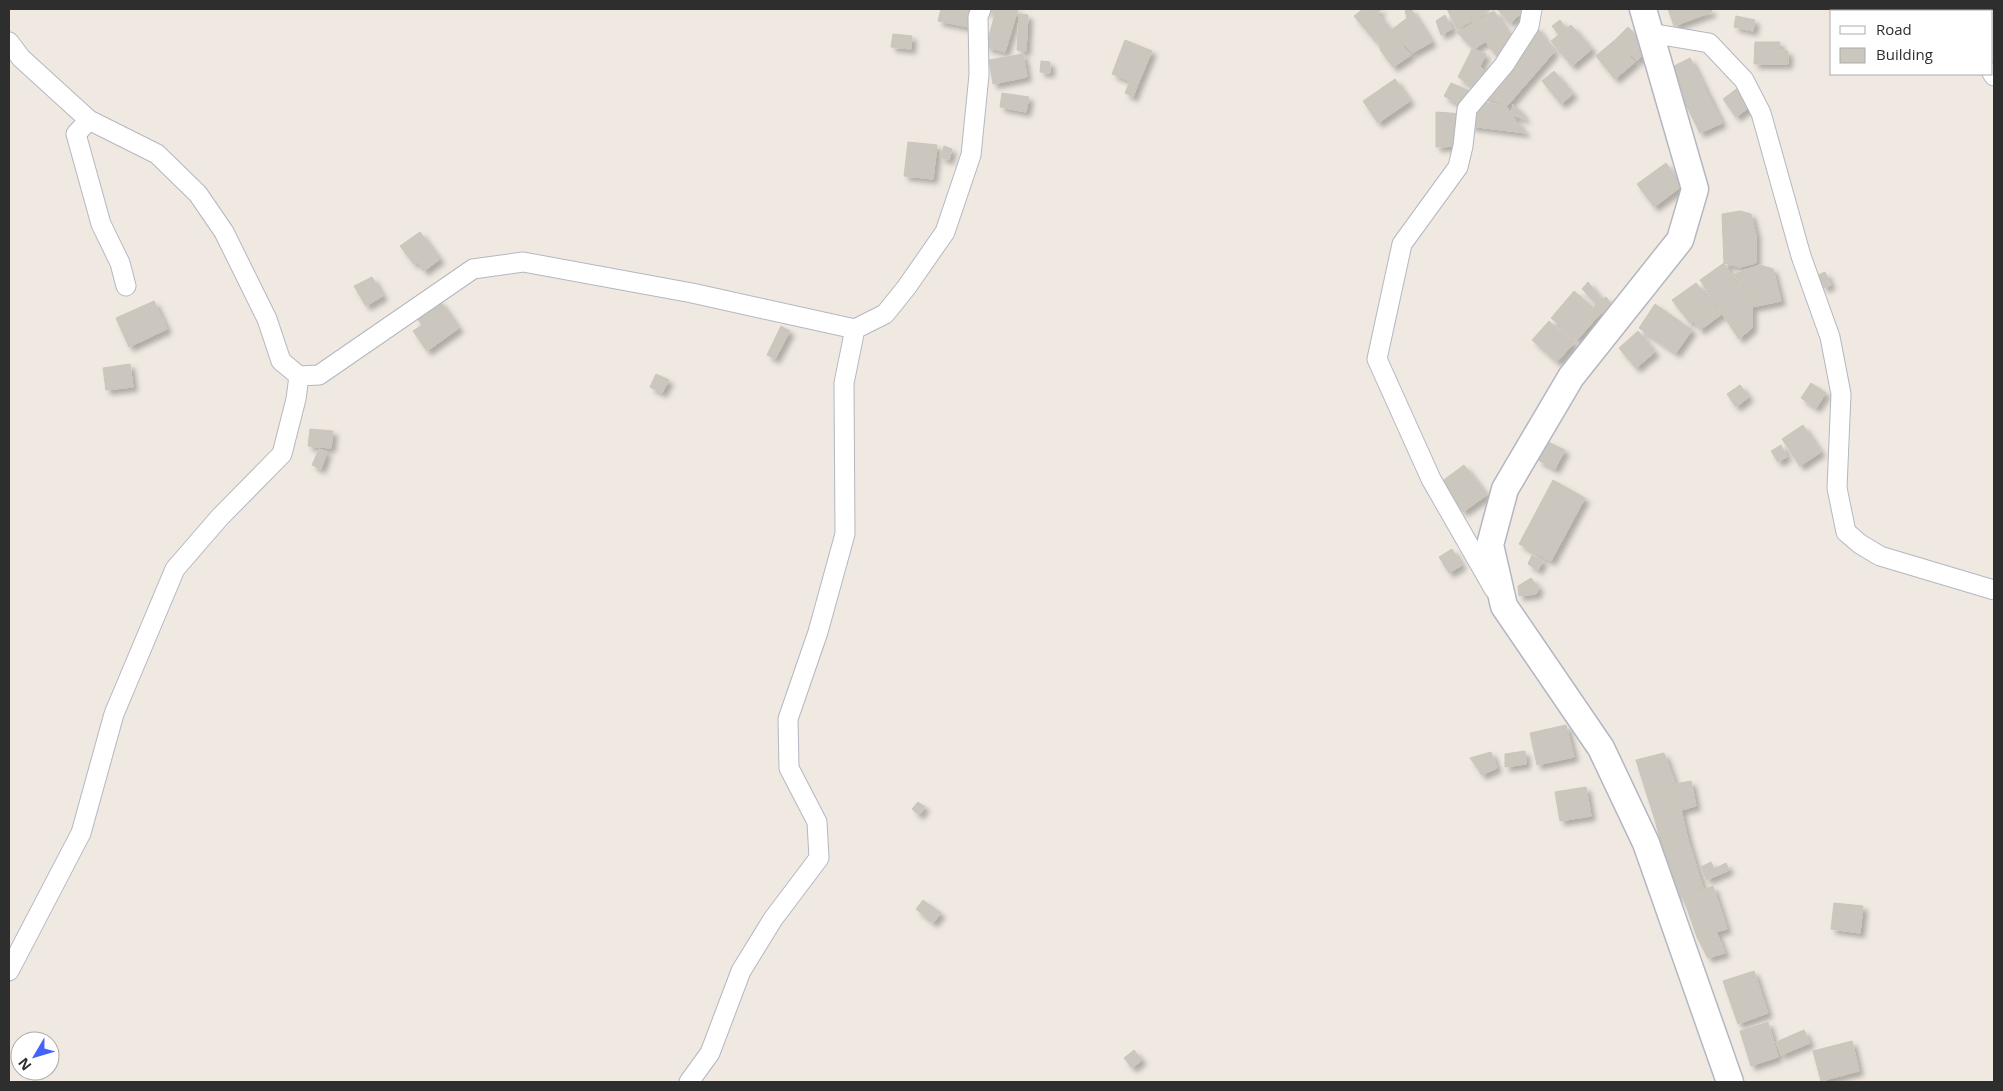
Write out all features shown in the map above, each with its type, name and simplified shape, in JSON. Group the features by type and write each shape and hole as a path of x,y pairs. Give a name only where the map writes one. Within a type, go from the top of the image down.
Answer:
{"main road":[{"path":"1647,21 1695,189 1680,240 1571,376 1505,490 1490,545 1504,606 1601,748 1646,842 1730,1082"}],"street":[{"path":"9,42 21,58 88,120 157,154 198,194 224,232 267,319 281,361 299,376 319,375 473,269 523,262 692,293 855,329 885,314 946,232 971,156 979,75 978,17 981,9"},
{"path":"1504,606 1431,480 1377,360 1402,244 1458,167 1463,146 1467,109 1504,65 1528,26 1532,9"},
{"path":"1647,21 1710,43 1744,80 1762,113 1801,256 1830,337 1841,394 1837,488 1846,532 1860,544 1880,556 1994,590"},
{"path":"88,120 76,134 101,224 120,263 126,286"},
{"path":"689,1082 710,1053 741,971 773,919 819,858 817,822 789,768 788,719 818,632 845,534 844,383 855,329"},
{"path":"9,971 81,833 114,714 175,569 220,517 282,454 296,399 299,376"}],"building":[{"path":"941,9 978,9 974,28 938,21"},
{"path":"986,9 1018,9 1005,52 986,47 995,14 985,11"},
{"path":"1363,9 1382,9 1377,13 1391,30 1376,42 1354,16"},
{"path":"1411,9 1432,42 1412,53 1390,31 1407,18 1405,11"},
{"path":"1447,9 1465,9 1472,21 1457,29"},
{"path":"1466,9 1491,9 1473,22"},
{"path":"1497,9 1526,9 1510,23"},
{"path":"1668,9 1711,9 1712,12 1674,26"},
{"path":"1494,11 1505,28 1474,49 1457,32"},
{"path":"1019,14 1028,15 1026,51 1017,50"},
{"path":"1445,15 1452,29 1441,35 1436,21"},
{"path":"1736,16 1755,20 1753,31 1734,27"},
{"path":"1560,20 1566,29 1559,35 1552,26"},
{"path":"1571,25 1592,49 1572,66 1551,41"},
{"path":"1536,26 1554,52 1507,106 1481,95"},
{"path":"1628,27 1649,49 1637,61 1616,39"},
{"path":"1505,28 1516,42 1500,60 1484,40"},
{"path":"1390,31 1411,55 1393,67 1381,51 1378,41"},
{"path":"893,34 912,36 911,49 891,47"},
{"path":"1616,39 1635,62 1615,79 1596,56"},
{"path":"1125,40 1152,51 1138,84 1112,74"},
{"path":"1755,42 1780,42 1779,50 1788,51 1788,64 1754,64"},
{"path":"1472,49 1486,54 1480,66 1491,77 1478,90 1458,77"},
{"path":"1023,54 1027,77 993,84 989,60"},
{"path":"1690,58 1722,123 1700,133 1668,69"},
{"path":"1041,61 1050,62 1050,73 1040,72"},
{"path":"1554,71 1573,94 1561,104 1542,81"},
{"path":"1395,79 1410,101 1378,123 1363,101"},
{"path":"1130,81 1138,84 1133,97 1125,93"},
{"path":"1451,83 1475,93 1464,107 1444,96"},
{"path":"1739,87 1752,105 1736,117 1723,99"},
{"path":"1002,93 1029,97 1026,112 1000,107"},
{"path":"1475,101 1506,106 1526,133 1470,126"},
{"path":"1513,104 1521,112 1525,120 1512,114"},
{"path":"1436,112 1463,114 1460,146 1436,147"},
{"path":"908,142 937,145 933,179 904,176"},
{"path":"944,146 952,149 949,160 940,157"},
{"path":"1666,163 1682,186 1654,207 1637,184"},
{"path":"1740,211 1751,214 1756,235 1756,263 1740,267 1724,263 1722,214"},
{"path":"420,232 440,259 424,271 417,262 414,264 400,246"},
{"path":"1724,263 1752,307 1752,328 1739,339 1700,280"},
{"path":"1760,265 1773,269 1781,301 1752,307 1734,274"},
{"path":"1825,272 1831,285 1824,288 1818,275"},
{"path":"372,277 383,296 366,306 354,286"},
{"path":"1588,282 1602,300 1606,297 1613,306 1605,316 1594,308 1596,303 1582,289"},
{"path":"1696,283 1713,304 1690,323 1672,300"},
{"path":"1574,291 1600,314 1577,340 1551,318"},
{"path":"439,300 459,328 427,351 413,331 422,325 416,317"},
{"path":"154,301 167,329 129,347 116,318"},
{"path":"1655,304 1692,330 1676,353 1639,328"},
{"path":"1713,304 1722,314 1700,330 1693,320"},
{"path":"1549,321 1574,343 1557,362 1532,340"},
{"path":"781,326 790,331 775,359 767,355"},
{"path":"1638,331 1655,352 1636,368 1619,348"},
{"path":"130,364 133,387 106,390 103,368"},
{"path":"656,374 669,380 662,393 650,387"},
{"path":"1811,383 1826,393 1816,408 1801,398"},
{"path":"1740,385 1749,397 1736,407 1727,394"},
{"path":"1803,425 1821,452 1800,466 1782,439"},
{"path":"310,429 333,431 331,448 308,446"},
{"path":"1546,441 1565,450 1555,469 1538,460"},
{"path":"1781,445 1787,457 1778,462 1771,451"},
{"path":"319,449 327,452 321,469 312,465"},
{"path":"1464,465 1487,495 1463,512 1441,482"},
{"path":"1553,480 1585,498 1551,561 1519,544"},
{"path":"1452,549 1462,565 1449,573 1439,557"},
{"path":"1532,555 1543,561 1538,570 1528,564"},
{"path":"1531,578 1539,588 1536,594 1519,596 1518,586"},
{"path":"1566,725 1574,757 1537,765 1530,733"},
{"path":"1525,751 1526,764 1505,767 1505,754"},
{"path":"1491,752 1497,768 1482,775 1470,758"},
{"path":"1664,753 1675,783 1647,795 1636,760"},
{"path":"1691,781 1696,806 1681,810 1678,793 1673,794 1670,785"},
{"path":"1670,785 1673,794 1678,793 1681,810 1655,820 1647,795"},
{"path":"1586,787 1591,816 1560,821 1555,792"},
{"path":"918,802 925,807 919,815 912,809"},
{"path":"1681,810 1688,840 1662,847 1655,820"},
{"path":"1688,840 1703,888 1680,899 1662,847"},
{"path":"1711,862 1714,869 1726,863 1729,870 1707,880 1701,867"},
{"path":"1713,886 1727,929 1697,937 1683,897"},
{"path":"923,900 941,913 933,923 916,909"},
{"path":"1834,903 1863,906 1860,933 1831,929"},
{"path":"1716,931 1725,953 1708,958 1697,937"},
{"path":"1754,971 1768,1013 1738,1024 1723,981"},
{"path":"1768,1022 1778,1057 1751,1066 1740,1031"},
{"path":"1804,1030 1810,1043 1781,1055 1776,1042"},
{"path":"1852,1041 1859,1071 1821,1081 1813,1051"},
{"path":"1134,1050 1142,1060 1132,1068 1124,1058"}]}
